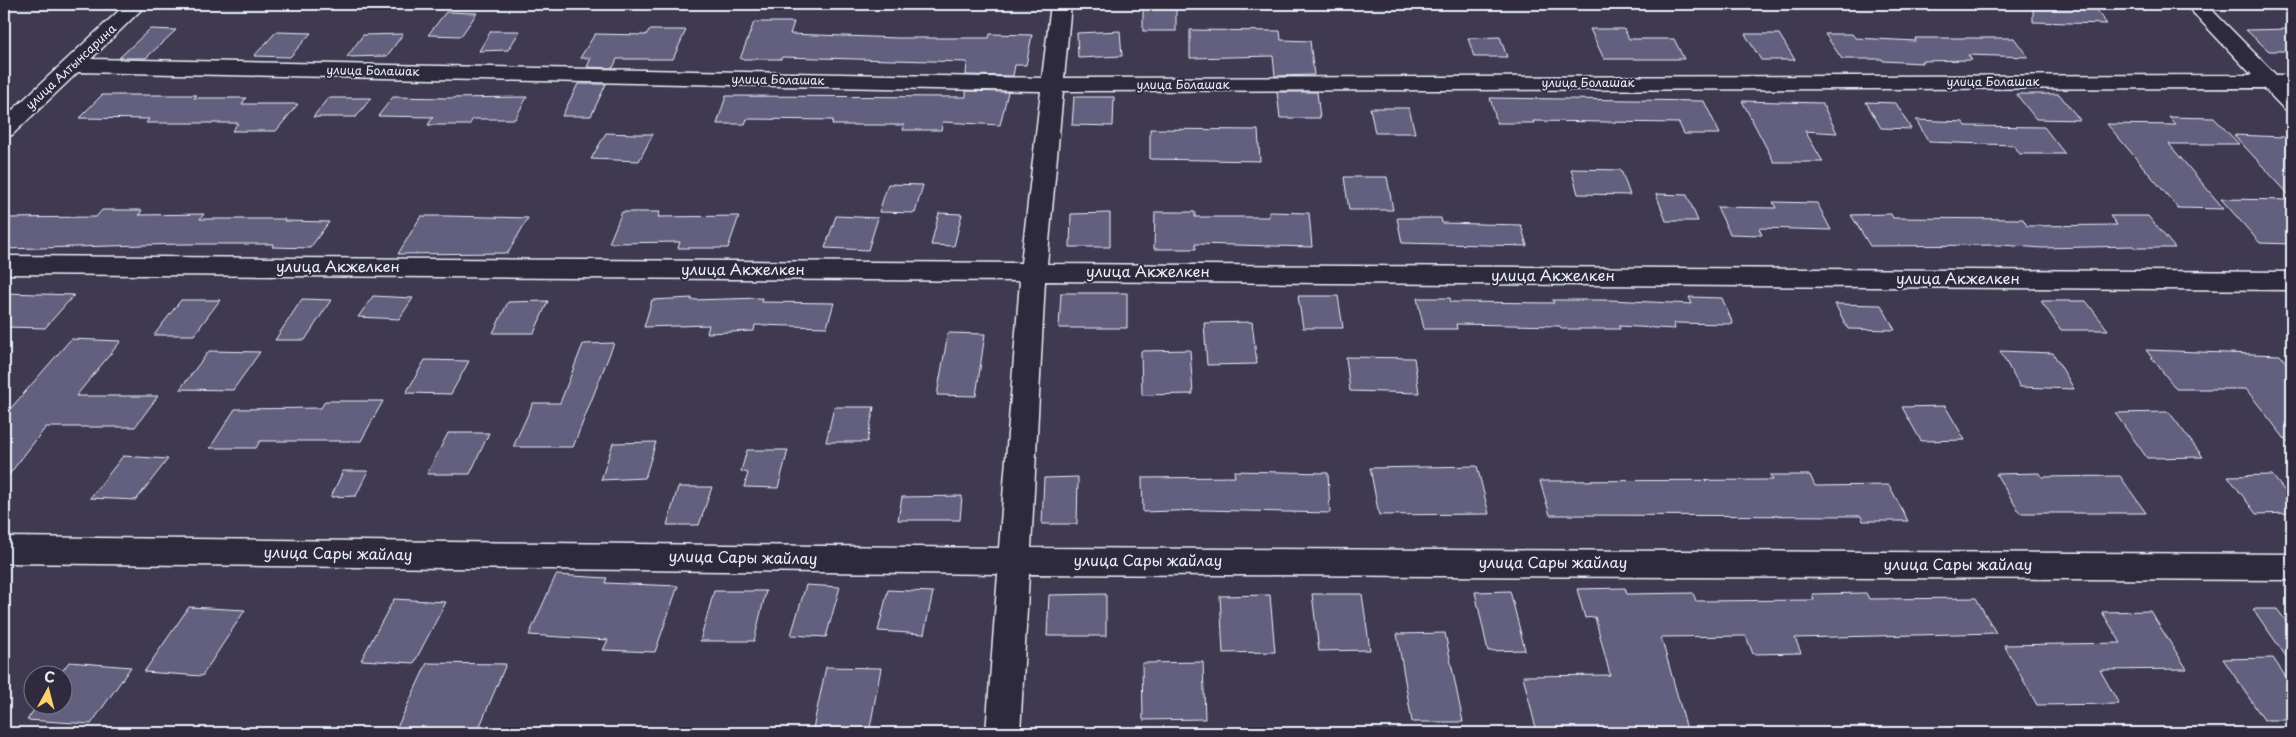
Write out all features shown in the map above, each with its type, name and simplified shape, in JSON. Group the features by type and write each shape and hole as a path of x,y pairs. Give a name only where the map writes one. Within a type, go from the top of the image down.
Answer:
{"street":[{"name":"улица Алтынсарина","path":"4,130 138,4"},
{"path":"1002,733 1033,272 1061,4"},
{"path":"2195,4 2292,104"},
{"name":"улица Болашак","path":"73,65 1053,85 2292,82"},
{"name":"улица Акжелкен","path":"4,265 2292,281"},
{"name":"улица Сары жайлау","path":"4,550 1013,561 2292,567"}],"building":[{"path":"2091,4 2107,24 2033,22 2033,7"},
{"path":"1143,7 1176,7 1176,31 1143,31"},
{"path":"446,12 477,13 461,36 428,35"},
{"path":"754,22 794,22 790,34 898,38 989,38 990,34 1032,35 1026,65 1015,65 1013,76 966,75 967,62 782,57 781,59 740,59"},
{"path":"150,29 176,30 146,58 119,58"},
{"path":"1590,29 1624,29 1629,39 1674,39 1684,59 1604,59"},
{"path":"2292,29 2292,51 2269,51 2246,30"},
{"path":"649,30 686,30 673,59 617,59 613,68 587,67 591,58 580,58 595,34 646,35"},
{"path":"1190,30 1280,31 1281,40 1310,41 1314,75 1275,76 1273,56 1190,58"},
{"path":"491,31 520,31 508,50 479,51"},
{"path":"1120,31 1122,56 1078,58 1077,33"},
{"path":"276,32 311,33 290,57 254,56"},
{"path":"403,34 387,56 347,57 363,35"},
{"path":"1745,34 1779,34 1795,60 1761,60"},
{"path":"1825,34 1852,34 1855,38 1916,41 1915,38 2014,38 2028,57 1968,55 1972,60 1921,61 1922,63 1883,61 1882,59 1842,59"},
{"path":"1500,37 1507,57 1474,57 1468,38"},
{"path":"578,84 606,84 591,116 562,116"},
{"path":"966,91 1008,92 1000,125 943,122 941,130 903,130 904,125 832,125 833,120 747,119 745,124 717,124 726,96 966,97"},
{"path":"1277,92 1317,92 1320,118 1280,118"},
{"path":"2016,94 2059,94 2080,120 2036,119"},
{"path":"102,95 197,95 194,98 246,98 242,104 298,104 276,131 232,131 238,123 146,123 149,119 79,118"},
{"path":"393,97 527,97 515,119 473,119 469,125 428,125 433,117 378,116"},
{"path":"1074,97 1114,97 1113,126 1072,125"},
{"path":"328,98 371,98 356,117 313,117"},
{"path":"1490,98 1704,101 1720,134 1684,134 1679,123 1533,121 1534,123 1497,123"},
{"path":"1742,101 1822,103 1837,133 1805,131 1823,162 1774,162"},
{"path":"1866,102 1896,103 1911,129 1881,128"},
{"path":"1370,108 1409,108 1415,133 1375,133"},
{"path":"2169,117 2214,118 2239,144 2169,144 2224,209 2178,208 2107,124 2176,125"},
{"path":"1916,120 1963,122 1966,126 2044,127 2065,154 2020,154 2013,145 1929,142"},
{"path":"1150,129 1258,130 1260,161 1150,159"},
{"path":"606,133 653,134 639,161 591,159"},
{"path":"2234,135 2284,137 2292,145 2292,198"},
{"path":"1571,169 1621,170 1630,195 1578,194"},
{"path":"1344,177 1387,177 1393,210 1349,210"},
{"path":"888,184 923,185 915,213 879,212"},
{"path":"1656,194 1687,195 1698,221 1666,221"},
{"path":"2221,199 2292,200 2292,244 2260,243"},
{"path":"1773,202 1817,203 1831,230 1759,228 1762,235 1730,234 1717,207 1776,208"},
{"path":"102,210 142,210 139,215 204,214 200,219 285,219 284,221 329,222 310,248 272,247 274,244 181,244 4,249 4,218 96,217"},
{"path":"622,212 660,212 658,217 739,216 728,248 678,248 680,242 609,243"},
{"path":"1155,212 1195,212 1195,217 1269,217 1269,212 1309,213 1312,247 1195,244 1196,249 1154,249"},
{"path":"939,213 962,214 954,246 931,245"},
{"path":"1110,213 1110,247 1070,247 1071,214"},
{"path":"1891,214 1893,218 2023,219 2027,226 2117,225 2110,216 2148,216 2175,248 2135,248 2133,246 2042,248 2002,245 1870,246 1851,215"},
{"path":"421,216 528,218 508,253 398,254"},
{"path":"836,216 878,218 868,250 825,248"},
{"path":"1397,218 1441,218 1442,223 1521,225 1527,246 1402,243"},
{"path":"4,293 74,295 45,328 4,327"},
{"path":"1061,293 1127,293 1127,328 1059,328"},
{"path":"373,296 413,298 399,319 358,317"},
{"path":"1298,296 1338,296 1343,328 1303,328"},
{"path":"1689,297 1722,298 1733,324 1674,323 1675,329 1619,326 1620,329 1561,329 1560,326 1456,324 1457,329 1424,329 1417,298 1450,298 1451,302 1554,303 1552,300 1610,300 1692,304"},
{"path":"692,298 691,300 762,298 761,302 834,303 827,327 755,325 754,331 707,333 709,325 644,327 652,300"},
{"path":"302,299 331,300 305,340 275,340"},
{"path":"181,300 220,300 194,335 154,335"},
{"path":"548,301 534,333 493,333 508,302"},
{"path":"2041,301 2086,301 2108,330 2061,330"},
{"path":"1835,304 1881,305 1895,330 1848,329"},
{"path":"1252,322 1257,364 1207,365 1204,323"},
{"path":"948,333 985,334 976,396 937,395"},
{"path":"71,339 121,341 76,396 158,396 135,427 46,427 4,481 4,416"},
{"path":"614,343 573,447 513,447 533,403 560,403 583,344"},
{"path":"1190,350 1193,394 1142,395 1141,351"},
{"path":"2146,350 2280,355 2292,370 2292,448 2246,389 2176,389"},
{"path":"209,351 260,352 233,390 180,389"},
{"path":"2000,351 2053,353 2074,389 2020,387"},
{"path":"1346,357 1414,358 1419,393 1350,391"},
{"path":"425,360 469,361 451,394 406,393"},
{"path":"325,401 383,401 361,441 260,441 256,448 210,448 235,409 321,408"},
{"path":"1945,406 1965,440 1921,441 1902,407"},
{"path":"834,407 874,407 867,442 826,442"},
{"path":"2169,412 2203,457 2147,458 2115,413"},
{"path":"448,433 489,433 470,474 427,474"},
{"path":"656,442 645,478 601,480 613,443"},
{"path":"747,450 788,450 778,488 744,487 748,473 741,471"},
{"path":"123,456 168,459 136,500 90,498"},
{"path":"1477,466 1489,514 1379,515 1370,468"},
{"path":"343,471 368,471 356,496 331,497"},
{"path":"1234,471 1328,473 1330,513 1203,510 1143,512 1142,478 1235,477"},
{"path":"2040,473 2042,477 2120,476 2146,513 2020,513 1996,474"},
{"path":"1770,475 1810,475 1815,486 1889,485 1908,521 1863,521 1861,516 1550,515 1540,481 1773,480"},
{"path":"2272,475 2292,500 2292,513 2256,514 2228,476"},
{"path":"1078,477 1077,524 1042,524 1044,478"},
{"path":"678,487 712,487 699,525 667,525"},
{"path":"962,496 960,520 898,520 902,497"},
{"path":"556,575 607,578 605,583 678,586 655,652 603,650 608,640 529,635"},
{"path":"806,585 840,587 826,637 791,635"},
{"path":"1625,588 1627,594 1693,593 1696,601 1814,600 1812,594 1866,593 1869,599 1976,598 1996,633 1795,638 1801,653 1753,654 1746,636 1661,637 1688,733 1537,733 1523,676 1610,675 1595,617 1585,618 1577,589"},
{"path":"888,590 933,592 924,634 878,631"},
{"path":"714,591 766,591 754,641 700,641"},
{"path":"1510,591 1525,650 1488,651 1475,592"},
{"path":"1106,594 1106,636 1047,636 1049,595"},
{"path":"1312,594 1362,594 1370,650 1319,651"},
{"path":"1270,595 1275,652 1223,653 1220,596"},
{"path":"394,599 446,602 414,663 361,660"},
{"path":"189,607 245,610 202,676 144,672"},
{"path":"2253,609 2277,609 2292,629 2292,665"},
{"path":"2150,611 2187,669 2100,670 2119,704 2037,705 2004,645 2121,643 2102,612"},
{"path":"1445,633 1463,722 1412,722 1397,634"},
{"path":"2273,658 2292,686 2292,720 2264,720 2223,659"},
{"path":"69,662 131,667 91,724 27,720 31,714 72,714 72,664 68,664"},
{"path":"1203,662 1205,719 1143,720 1142,663"},
{"path":"427,663 506,664 477,733 395,732"},
{"path":"826,667 881,668 869,733 812,733"}]}
